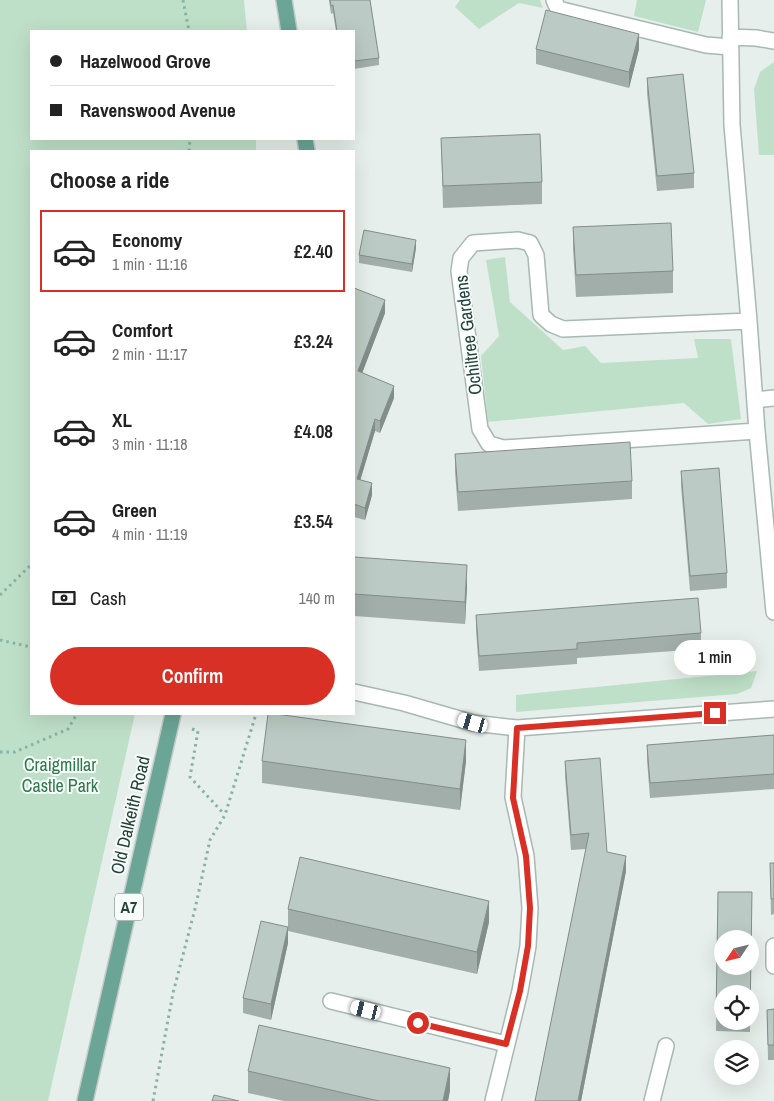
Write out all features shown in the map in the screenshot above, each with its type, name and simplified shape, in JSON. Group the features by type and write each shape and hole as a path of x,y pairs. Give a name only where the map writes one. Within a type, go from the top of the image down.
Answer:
{"main road":[{"path":"284,0 289,30"},
{"name":"Old Dalkeith Road","path":"85,1101 172,717"}],"street":[{"path":"554,0 558,8 706,45 756,38 774,41"},
{"path":"730,0 732,125 757,431 767,458 774,612"},
{"name":"Ochiltree Gardens","path":"749,321 563,329 551,324 541,315 536,255 530,243 518,240 473,243 461,258 458,272 480,429 490,444 503,448 757,431"},
{"path":"755,400 774,398"},
{"path":"355,692 404,703 473,723 517,728 774,709"},
{"path":"493,1101 520,991 528,946 530,908 526,856 513,798 517,728"},
{"path":"774,946 774,966"},
{"path":"330,1001 506,1044"},
{"path":"652,1101 666,1046"}],"path":[{"path":"182,0 189,30"},
{"path":"0,595 30,566"},
{"path":"0,640 30,647"},
{"path":"0,752 15,752 68,729 75,715"},
{"path":"153,1101 173,993 195,909 210,840 225,814 256,715"},
{"path":"172,717 198,731 190,777 225,814"}],"green space":[{"name":"Craigmillar Castle Park","path":"0,0 244,0 247,30 30,30 30,140 256,140 256,150 30,150 30,715 135,715 48,1101 0,1101"},
{"path":"460,0 540,0 543,8 519,3 479,29 455,7"},
{"path":"637,0 706,0 698,32 634,16"},
{"path":"774,62 774,155 759,155 754,89 760,72"},
{"path":"505,257 510,302 563,350 585,346 601,363 698,358 694,339 731,339 741,419 708,424 684,403 488,422 481,356 499,336 486,260"},
{"path":"757,671 751,688 737,694 516,712 516,695"}],"building":[{"path":"330,0 370,0 379,58 355,61 355,30 337,30 333,5 331,6"},
{"path":"546,10 639,34 629,72 536,49"},
{"path":"683,74 694,173 657,176 647,78"},
{"path":"540,134 542,182 443,186 441,138"},
{"path":"671,223 673,271 576,275 573,227"},
{"path":"364,230 416,240 412,264 359,255"},
{"path":"355,288 385,300 358,371 394,386 380,421 375,419 357,479 372,483 365,508 355,504"},
{"path":"630,442 632,481 458,492 455,454"},
{"path":"719,468 727,573 690,576 681,471"},
{"path":"355,557 467,565 465,602 355,594"},
{"path":"698,598 701,633 577,643 577,649 479,656 476,615"},
{"path":"268,715 283,715 466,740 460,789 262,761"},
{"path":"774,735 774,774 650,783 647,745"},
{"path":"600,758 607,852 626,856 578,1101 535,1101 589,833 571,835 565,761"},
{"path":"300,857 489,901 477,952 288,909"},
{"path":"770,863 774,863 774,899 771,899"},
{"path":"718,892 752,892 751,930 717,930"},
{"path":"261,921 288,927 271,1004 243,998"},
{"path":"717,975 751,975 751,985 716,985"},
{"path":"774,1009 774,1045 768,1045 767,1010"},
{"path":"259,1025 450,1068 443,1101 379,1101 248,1071"},
{"path":"214,1095 239,1101 212,1101"}],"route":[{"path":"418,1023 506,1044 520,991 528,946 530,908 526,856 513,798 517,728 715,713"}]}
